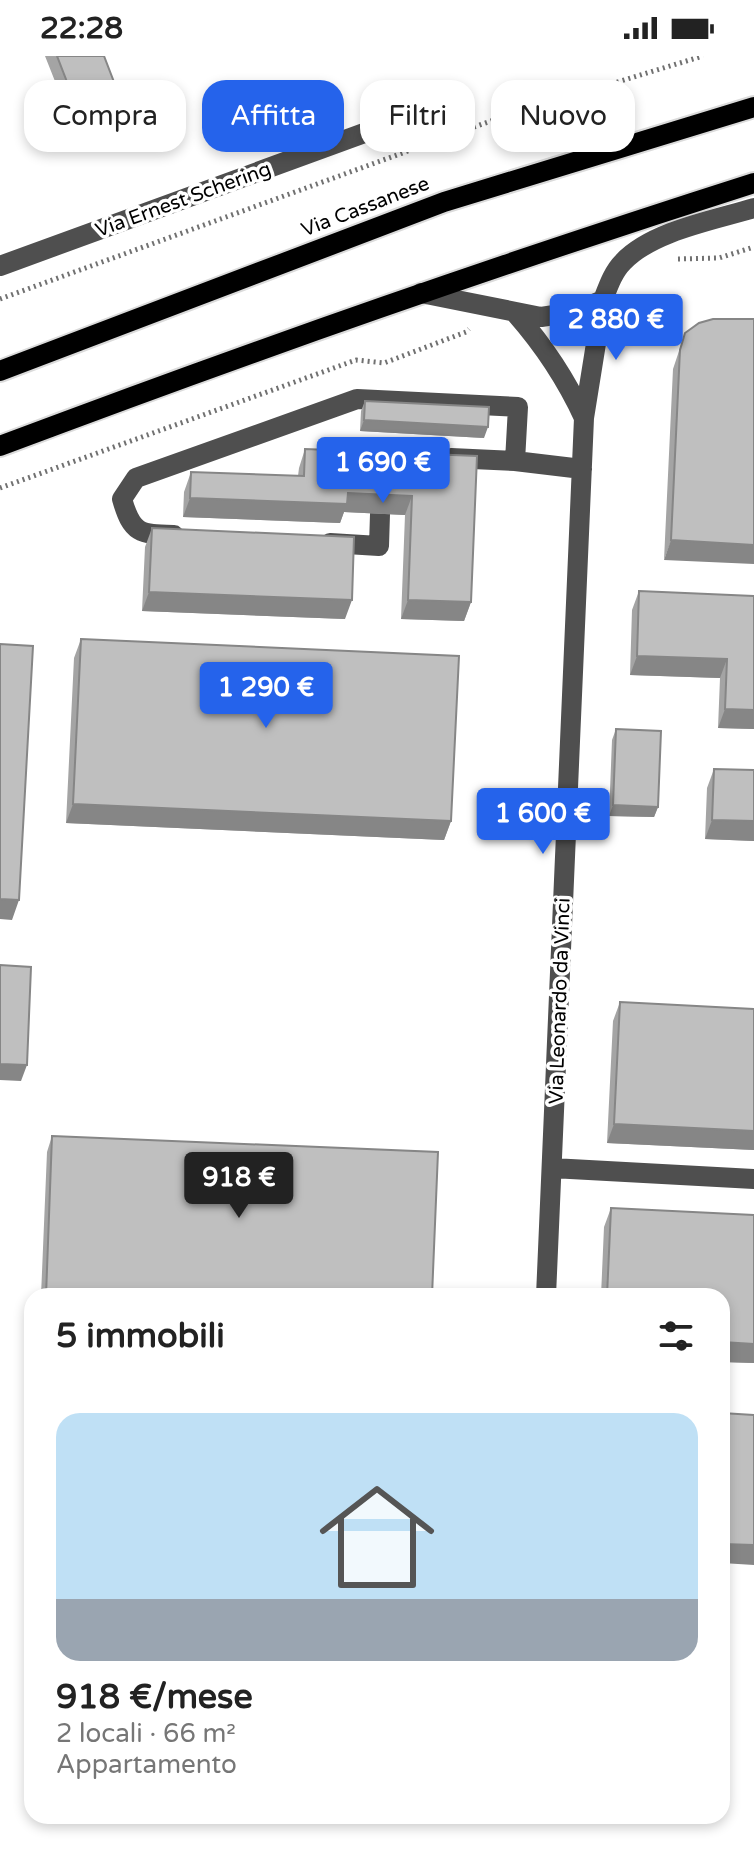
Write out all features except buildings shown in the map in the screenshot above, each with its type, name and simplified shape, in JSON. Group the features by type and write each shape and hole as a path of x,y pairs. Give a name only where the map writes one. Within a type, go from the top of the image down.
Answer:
{"main road":[{"name":"Via Cassanese","path":"0,371 444,202 754,107"},
{"path":"0,446 421,293 754,183"}],"street":[{"name":"Via Ernest Schering","path":"1,262 360,134"},
{"path":"633,254 670,234 754,208"},
{"name":"Via Leonardo da Vinci","path":"546,1288 584,418 603,300 617,269 633,254"},
{"path":"421,293 541,317 560,315 603,300"},
{"path":"516,314 541,342 564,376 584,418"},
{"path":"190,536 143,534 128,521 122,499 136,478 357,399 518,407 515,461"},
{"path":"427,457 515,461 582,469"},
{"path":"316,543 379,546 380,514"},
{"path":"552,1168 754,1179"}],"path":[{"path":"0,299 499,118 703,56"},
{"path":"633,254 719,258 754,247"},
{"path":"0,488 356,360 384,363 466,332 489,305"}]}
